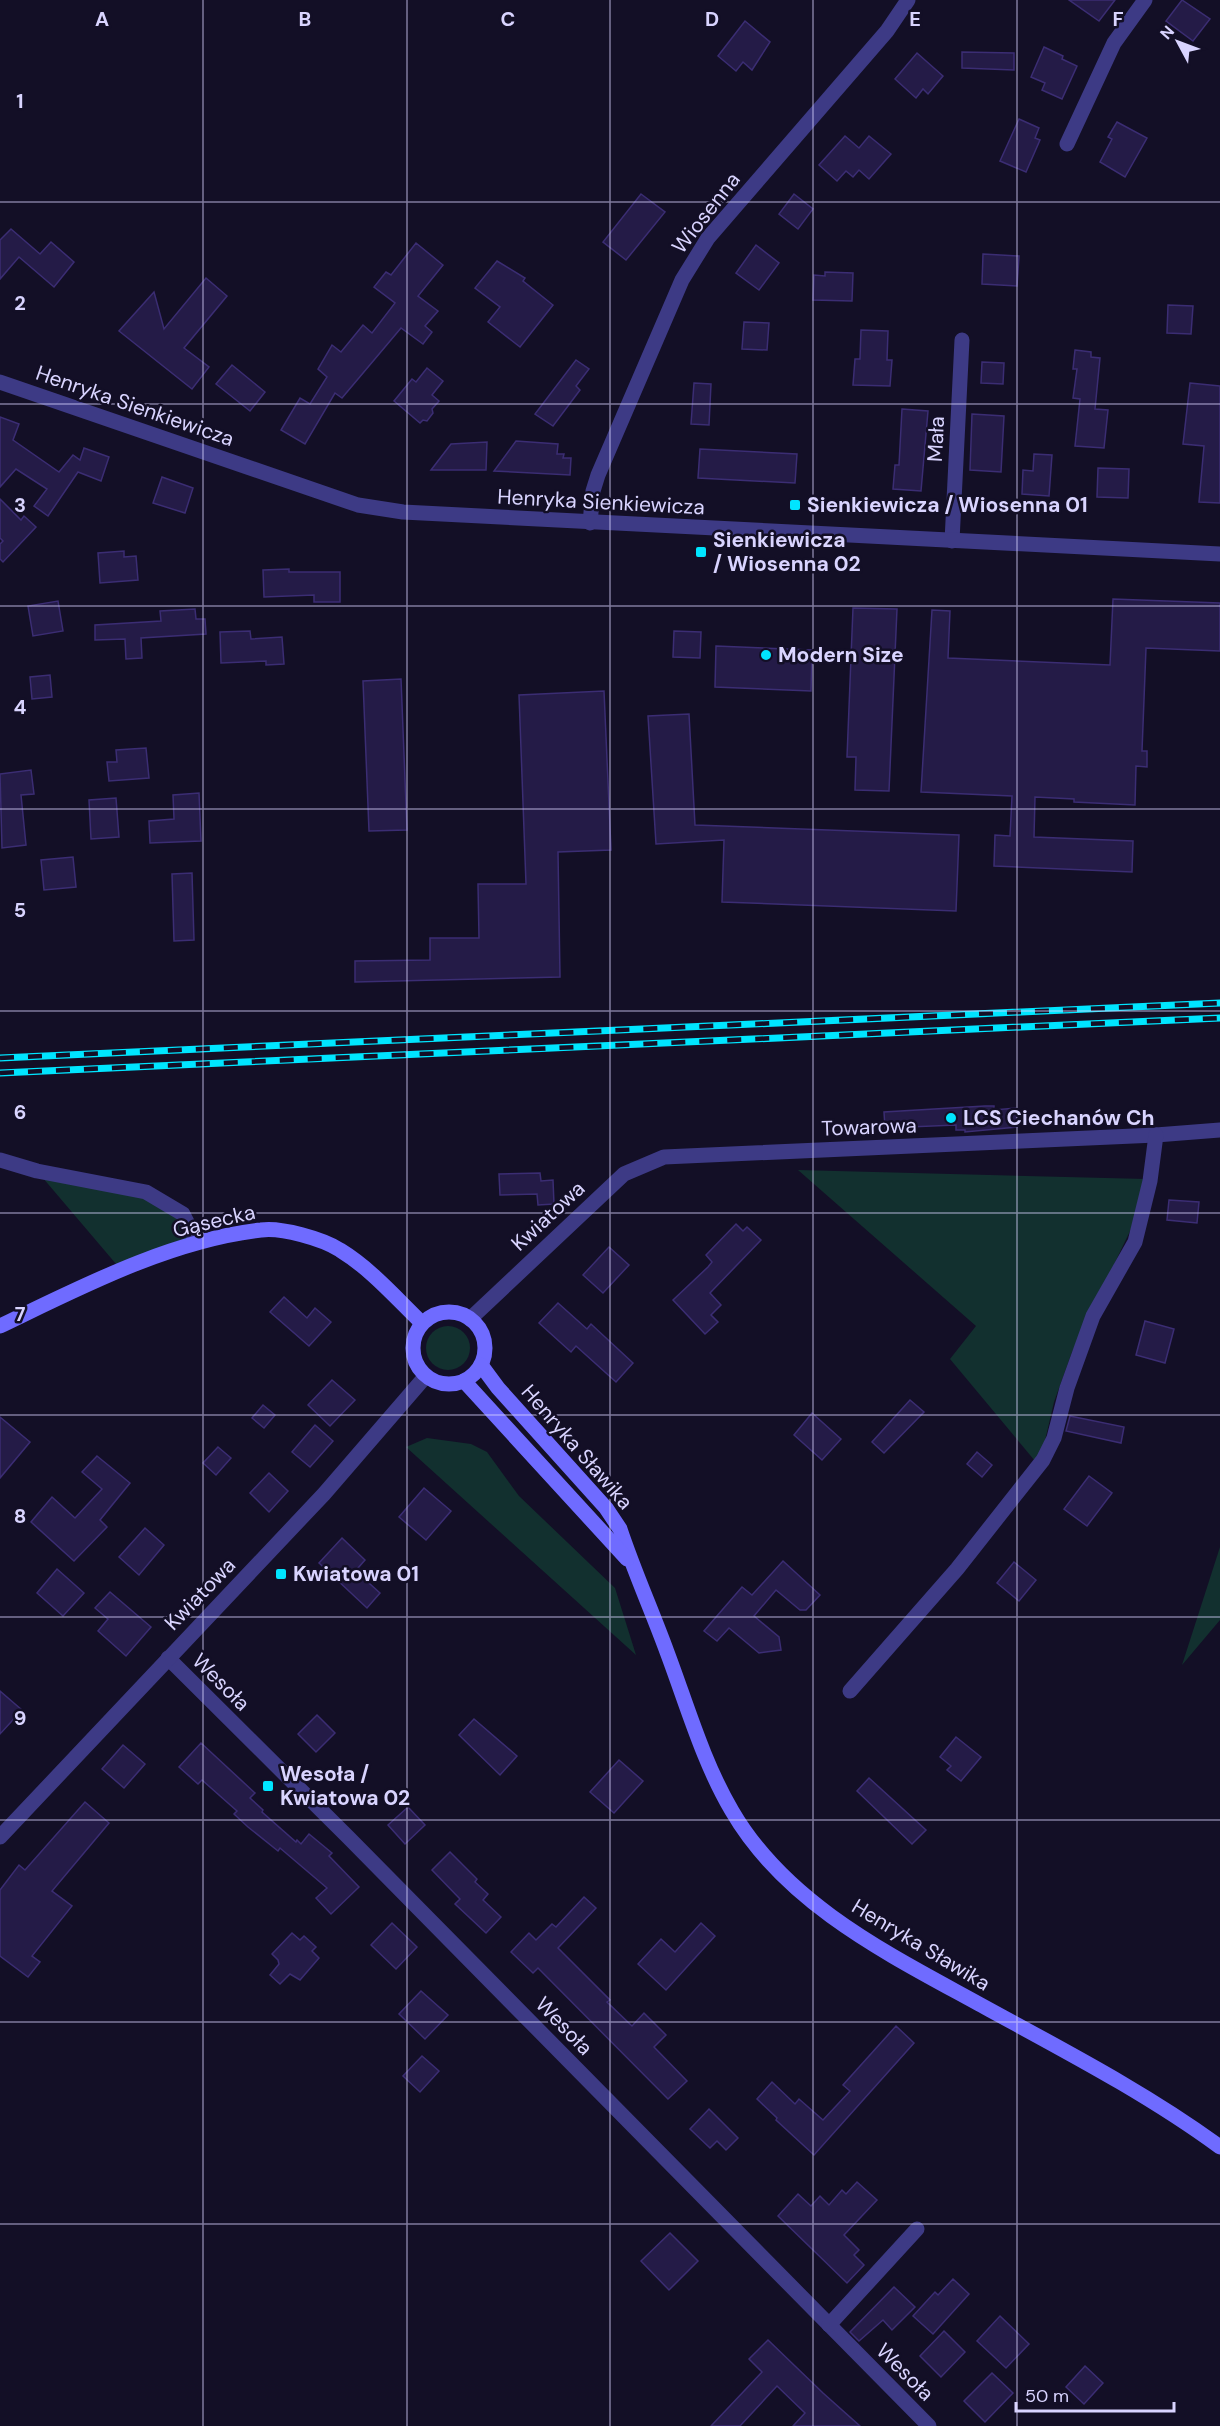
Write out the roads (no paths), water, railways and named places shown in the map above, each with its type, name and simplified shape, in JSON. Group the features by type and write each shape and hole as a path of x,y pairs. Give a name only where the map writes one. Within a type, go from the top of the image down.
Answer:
{"main road":[{"name":"Gąsecka","path":"0,1326 138,1264 197,1242 264,1229 304,1235 339,1249 370,1272 422,1323"},
{"path":"440,1313 460,1314 470,1319 482,1335 484,1355 481,1365 464,1381 437,1383 425,1377 415,1362 412,1352 413,1341 422,1323 440,1313"},
{"name":"Henryka Sławika","path":"481,1365 498,1388 606,1508 620,1529 708,1764 732,1812 760,1850 789,1882 826,1913 878,1949 1174,2113 1220,2147"},
{"name":"Henryka Sławika","path":"464,1381 632,1563"}],"street":[{"name":"Wiosenna","path":"590,523 593,491 598,476 682,280 708,238 887,31 908,0"},
{"path":"1067,144 1114,43 1145,0"},
{"name":"Mała","path":"952,540 962,340"},
{"name":"Henryka Sienkiewicza","path":"0,382 358,505 404,512 1220,554"},
{"name":"Towarowa","path":"664,1157 1156,1135 1220,1130"},
{"path":"850,1691 957,1569 1043,1460 1054,1438 1067,1388 1093,1316 1135,1242 1150,1181 1156,1135"},
{"name":"Kwiatowa","path":"470,1319 624,1174 664,1157"},
{"path":"0,1160 37,1171 146,1192 183,1214 197,1242"},
{"name":"Kwiatowa","path":"0,1837 324,1494 425,1377"},
{"name":"Wesoła","path":"168,1658 355,1844 928,2426"},
{"path":"829,2325 917,2229"}],"railway":[{"path":"0,1058 1220,1003"},
{"path":"0,1073 1220,1018"}],"place":[{"name":"Sienkiewicza / Wiosenna 01","path":"795,505"},
{"name":"Sienkiewicza / Wiosenna 02","path":"701,552"},
{"name":"Modern Size","path":"766,655"},
{"name":"LCS Ciechanów Ch","path":"951,1118"},
{"name":"Kwiatowa 01","path":"281,1574"},
{"name":"Wesoła / Kwiatowa 02","path":"268,1786"}]}
